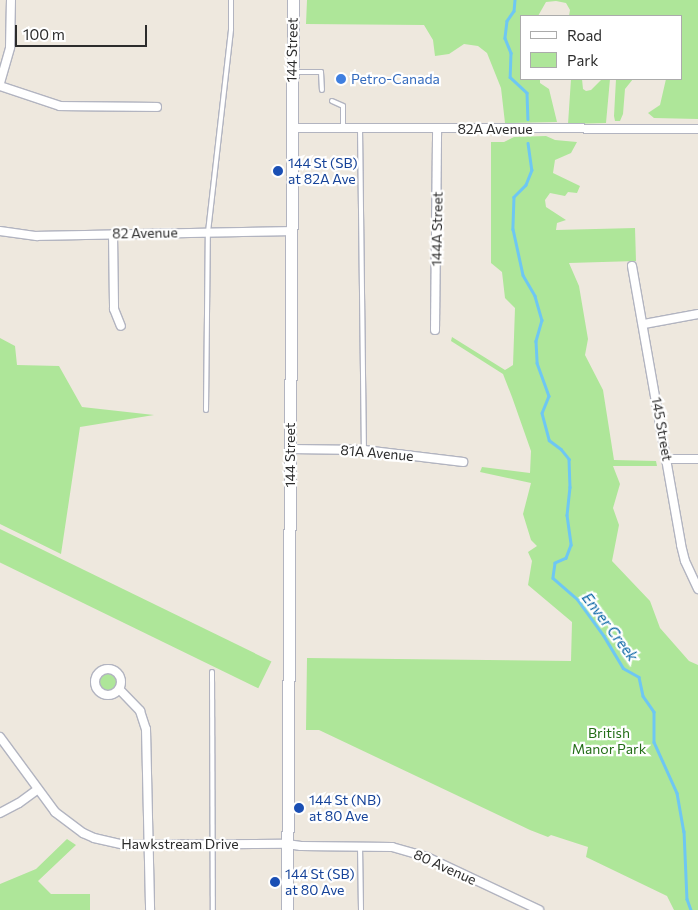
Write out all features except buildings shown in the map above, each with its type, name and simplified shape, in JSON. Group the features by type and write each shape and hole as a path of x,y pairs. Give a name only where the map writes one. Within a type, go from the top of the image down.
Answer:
{"main road":[{"name":"144 Street","path":"287,910 293,0"}],"street":[{"path":"11,0 10,48 0,85 60,106 157,107"},
{"name":"82A Avenue","path":"291,128 698,129"},
{"name":"144A Street","path":"435,330 437,128"},
{"name":"82 Avenue","path":"0,231 29,236 291,230"},
{"path":"113,234 114,309 121,326"},
{"name":"145 Street","path":"632,266 644,324 682,551 698,589"},
{"path":"644,324 698,314"},
{"name":"81A Avenue","path":"290,449 364,450 463,462"},
{"path":"666,459 698,459"},
{"path":"120,690 140,711 146,729 150,910"},
{"name":"Hawkstream Drive","path":"0,737 37,790 55,812 83,833 107,842 149,845 287,844"},
{"path":"0,812 19,803 37,790"},
{"name":"80 Avenue","path":"287,844 302,846 392,847 421,855 538,910"}],"lane":[{"path":"206,410 208,232 231,29 231,0"},
{"path":"292,72 321,72 322,90"},
{"path":"332,100 344,106 343,128"},
{"path":"360,128 364,450"},
{"path":"212,672 213,910"},
{"path":"360,846 361,910"}],"green space":[{"path":"307,0 698,0 698,119 654,118 648,113 660,105 666,80 683,80 683,15 569,15 570,10 566,3 556,1 546,2 539,15 520,15 520,80 540,80 540,83 549,89 557,122 505,123 501,88 487,53 478,46 464,44 449,54 435,56 433,40 424,25 306,24"},
{"path":"571,80 582,80 583,89 586,91 591,90 601,80 610,80 606,123 568,124"},
{"path":"616,80 632,80 625,89 623,114 620,121 615,121"},
{"name":"British Manor Park","path":"546,136 555,140 577,142 571,153 555,160 553,173 580,186 577,193 568,192 565,196 550,193 545,200 546,207 566,220 557,223 556,230 635,228 636,261 569,263 579,286 588,339 585,355 603,390 614,460 656,461 657,466 613,466 620,484 613,508 619,525 612,561 650,601 660,628 689,661 698,665 698,910 674,910 667,896 586,857 588,847 551,835 548,837 530,830 319,730 306,730 307,658 571,661 572,622 528,585 532,561 528,552 537,546 531,540 523,514 531,483 480,472 482,467 530,473 531,451 512,397 503,374 451,341 452,337 505,370 513,365 515,308 505,298 502,272 491,263 491,142 504,142 514,137"},
{"path":"0,338 15,346 17,365 59,366 82,407 154,415 80,427 61,554 0,524"},
{"path":"0,529 271,661 258,688 0,562"},
{"path":"108,673 116,678 117,682 112,690 108,691 100,686 99,682 104,674"},
{"path":"67,839 76,845 38,881 51,894 90,894 90,910 0,910 0,884 36,869"}],"waterway":[{"name":"Enver Creek","path":"515,0 514,11 507,21 505,38 511,53 510,77 527,93 528,119"},
{"name":"Enver Creek","path":"528,143 532,170 526,185 514,197 513,229 523,275 535,296 542,320 536,341 537,363 549,396 542,413 549,440 561,449 569,459 570,487 567,515 571,545 566,558 555,563 553,578 578,600 604,636 623,668 639,677 643,696 654,712 654,742 677,793 684,831 687,899 691,910"}],"place":[{"name":"Petro-Canada","path":"341,79"},
{"name":"144 St (SB) at 82A Ave","path":"278,171"},
{"name":"144 St (NB) at 80 Ave","path":"299,808"},
{"name":"144 St (SB) at 80 Ave","path":"275,882"}]}
